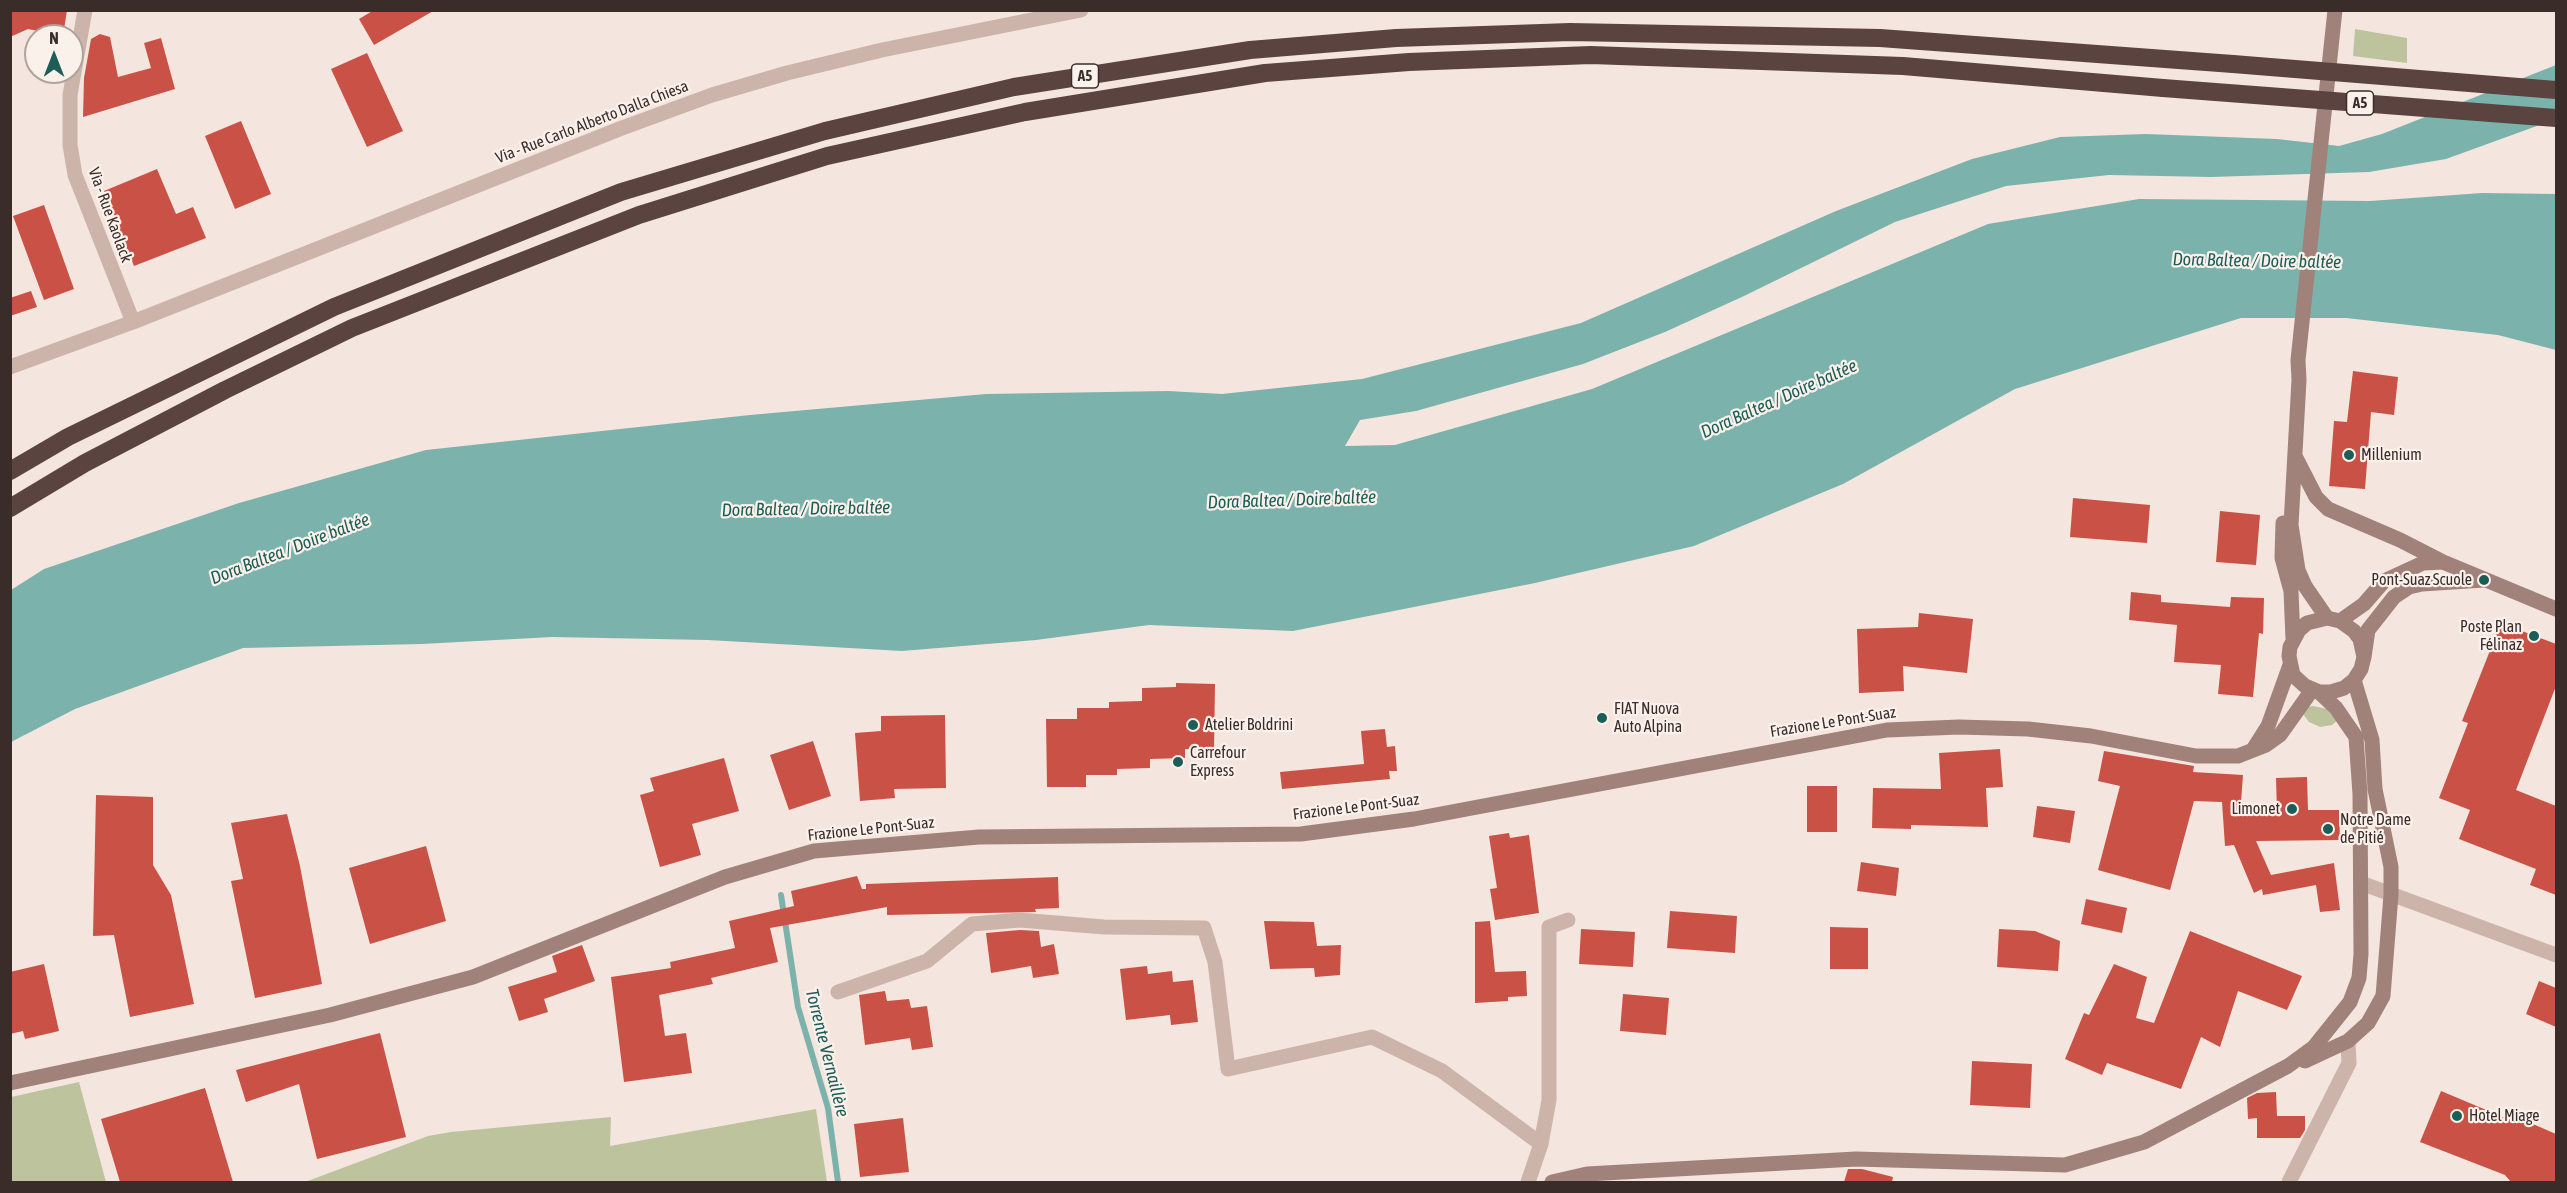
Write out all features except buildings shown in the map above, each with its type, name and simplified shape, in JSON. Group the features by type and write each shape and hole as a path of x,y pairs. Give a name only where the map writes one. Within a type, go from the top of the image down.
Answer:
{"highway":[{"name":"A5","path":"10,471 68,437 334,307 621,192 825,131 1014,87 1250,50 1396,38 1570,32 1880,38 2556,90"},
{"name":"A5","path":"10,508 85,464 195,405 352,328 617,224 827,156 1025,112 1265,73 1409,62 1591,55 1903,66 2556,118"}],"main road":[{"path":"2335,10 2299,354 2291,525 2294,550 2305,586 2333,619 2348,625 2360,639 2364,657"},
{"path":"2293,639 2291,591 2282,558 2288,400 2291,375 2299,354"},
{"path":"2294,453 2316,497 2328,509 2484,580 2556,609"},
{"path":"2254,748 2268,726 2290,665 2290,647 2293,639 2307,623 2333,619 2364,604 2384,581 2404,570 2423,563 2443,562"},
{"path":"2315,691 2331,692 2343,688 2354,680 2361,669 2368,630 2394,597 2409,587 2432,582 2484,580"},
{"path":"1552,1182 1587,1174 1856,1159 2065,1165 2144,1142 2288,1066 2314,1047 2350,1002 2359,978 2361,954 2356,737 2336,708 2298,681 2290,665"},
{"path":"2288,1066 2309,1060 2348,1041 2368,1023 2383,996 2391,895 2387,838 2375,789 2372,740 2354,680"},
{"name":"Frazione Le Pont-Suaz","path":"10,1083 330,1015 473,976 725,878 814,850 979,837 1301,834 1414,819 1887,730 1959,727 2028,729 2091,736 2196,756 2238,756 2266,745 2280,735 2315,691"}],"street":[{"name":"Via - Rue Kaolack","path":"85,10 70,95 70,145 75,175 133,322"},
{"name":"Via - Rue Carlo Alberto Dalla Chiesa","path":"10,367 133,322 622,128 712,95 787,73 882,50 1081,10"},
{"path":"2361,884 2556,955"},
{"path":"838,992 927,961 972,924 1020,920 1104,927 1204,928 1215,962 1228,1069 1372,1037 1442,1071 1541,1144"},
{"path":"1528,1182 1541,1144 1549,1100 1549,927 1568,920"},
{"path":"2289,1182 2349,1063 2348,1041"}],"green space":[{"path":"2355,29 2407,38 2407,63 2353,56"},
{"path":"2307,707 2327,709 2338,720 2332,725 2320,727 2309,722 2303,714"},
{"path":"79,1082 106,1182 11,1182 11,1097"},
{"path":"816,1109 827,1182 305,1182 428,1136 451,1132 611,1117 610,1146"}],"water":[{"name":"Dora Baltea / Doire baltée","path":"2556,65 2556,119 2446,159 2369,172 2211,177 2109,175 2006,186 1895,222 1665,332 1583,364 1416,411 1360,420 1345,446 1395,445 1592,389 1988,224 2139,199 2370,201 2482,193 2556,194 2556,350 2498,335 2346,318 2241,318 2015,389 1843,484 1694,546 1535,583 1293,631 1149,625 1036,640 902,651 708,640 552,637 422,644 243,648 75,709 11,742 11,590 44,569 239,503 426,450 750,415 986,394 1168,391 1222,394 1362,379 1581,323 1836,211 1972,159 2060,137 2146,134 2277,139 2339,146 2382,134"}],"waterway":[{"name":"Torrente Vernaillère","path":"781,895 798,1007 828,1108 838,1182"}],"place":[{"name":"Millenium","path":"2349,455"},
{"name":"Pont-Suaz Scuole","path":"2484,580"},
{"name":"Poste Plan Félinaz","path":"2534,636"},
{"name":"FIAT Nuova Auto Alpina","path":"1602,718"},
{"name":"Atelier Boldrini","path":"1193,725"},
{"name":"Carrefour Express","path":"1178,762"},
{"name":"Limonet","path":"2292,809"},
{"name":"Notre Dame de Pitié","path":"2328,829"},
{"name":"Hotel Miage","path":"2457,1116"}]}
